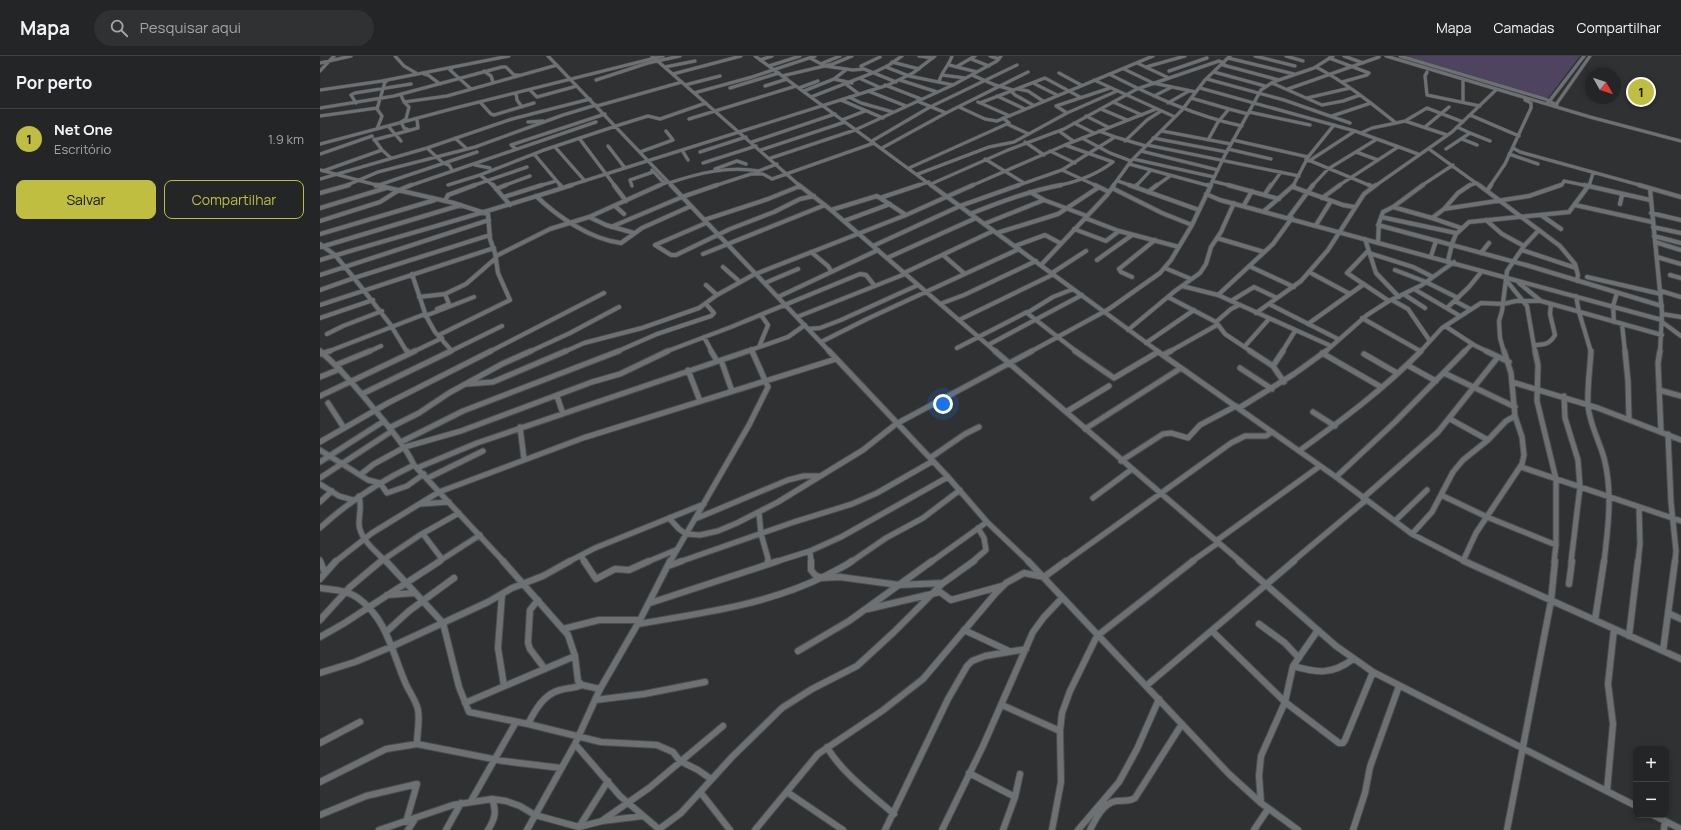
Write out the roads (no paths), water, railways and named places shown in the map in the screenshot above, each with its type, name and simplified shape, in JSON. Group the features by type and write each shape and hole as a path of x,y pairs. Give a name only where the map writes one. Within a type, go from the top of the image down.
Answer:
{"street":[{"path":"320,71 334,56"},
{"path":"320,63 351,56"},
{"path":"395,56 413,73 428,75 440,84"},
{"path":"502,67 510,56"},
{"path":"320,90 383,82 510,56"},
{"path":"548,56 605,114 667,183"},
{"path":"596,80 648,63 662,56"},
{"path":"320,144 572,79 655,59 680,56"},
{"path":"673,74 741,56"},
{"path":"755,56 855,130 918,174 970,214 1041,264 1158,352 1336,477 1412,534 1463,560 1551,601 1681,659"},
{"path":"760,60 772,56"},
{"path":"768,66 800,56"},
{"path":"694,93 815,56"},
{"path":"823,65 840,56"},
{"path":"832,65 852,56"},
{"path":"811,96 861,79 886,67 901,56"},
{"path":"919,56 934,57"},
{"path":"938,82 952,56"},
{"path":"956,67 975,56"},
{"path":"990,56 1000,57"},
{"path":"958,107 992,122 1025,110 1033,105 1153,56"},
{"path":"1146,67 1185,56"},
{"path":"1203,56 1219,61 1223,64 1279,80"},
{"path":"1255,56 1295,66"},
{"path":"1286,56 1303,61"},
{"path":"1344,56 1363,63"},
{"path":"1288,89 1354,67 1378,56 1427,72 1497,89 1572,112 1681,140"},
{"path":"1386,56 1463,80"},
{"path":"1402,56 1533,95 1550,101 1556,106"},
{"path":"1548,104 1584,56"},
{"path":"1556,106 1590,56"},
{"path":"863,69 861,66 880,57"},
{"path":"320,260 432,226 510,205 625,168 650,163 682,150 885,86 909,76 934,57"},
{"path":"770,158 855,130 883,118 948,86 953,85 989,66 1000,57"},
{"path":"1041,264 1111,190 1131,161 1182,110 1207,79 1229,57 1295,75"},
{"path":"668,518 686,534 703,534 734,524 759,513 878,440 896,424 1104,312 1147,284 1166,268 1192,225 1213,179 1253,103 1265,86 1316,66 1331,57 1369,73 1342,82"},
{"path":"810,58 823,65"},
{"path":"1169,71 1207,58"},
{"path":"655,59 777,164 800,186 832,210 1121,461 1353,659 1399,686 1633,804"},
{"path":"971,59 989,66"},
{"path":"665,67 694,60"},
{"path":"880,198 930,183 985,159 1059,131 1137,89 1219,61"},
{"path":"892,62 919,69"},
{"path":"1137,63 1169,78"},
{"path":"1156,64 1178,76"},
{"path":"404,102 447,96 557,65"},
{"path":"730,88 823,65 832,65 855,70 863,69 894,82 904,82"},
{"path":"948,65 977,72"},
{"path":"751,174 762,174 772,179 873,142 930,107 1017,65"},
{"path":"320,108 401,95 458,78 506,66 514,75 519,75"},
{"path":"1316,66 1342,82 1396,123"},
{"path":"886,67 909,76 933,80 948,86"},
{"path":"452,68 450,70 471,89"},
{"path":"1124,68 1153,83 1170,88 1196,92"},
{"path":"689,119 834,79 846,69"},
{"path":"484,71 491,76 493,82"},
{"path":"882,148 995,87 1002,86 1028,72"},
{"path":"1214,72 1265,86"},
{"path":"1427,72 1425,76 1427,95 1480,106"},
{"path":"411,92 414,88 406,79 413,73"},
{"path":"1059,73 1092,93"},
{"path":"972,74 995,87"},
{"path":"1109,74 1182,110 1218,122 1242,126"},
{"path":"933,80 941,75 951,75 965,78"},
{"path":"361,181 378,172 467,149 596,105 684,83 720,76"},
{"path":"980,103 1047,78 1080,97"},
{"path":"765,86 787,79"},
{"path":"834,79 852,83"},
{"path":"861,79 879,87"},
{"path":"1207,79 1284,100 1350,123"},
{"path":"900,80 937,92"},
{"path":"1094,80 1126,96 1175,117"},
{"path":"1463,80 1463,102"},
{"path":"800,89 818,81"},
{"path":"376,109 384,89 383,82"},
{"path":"1033,82 1057,95"},
{"path":"1272,83 1322,105"},
{"path":"356,102 351,96 355,93 410,84"},
{"path":"847,85 859,94"},
{"path":"530,90 537,97 577,86"},
{"path":"885,86 921,99"},
{"path":"1002,86 1028,92 1043,101"},
{"path":"1067,113 1056,106 1110,88"},
{"path":"1154,96 1170,88"},
{"path":"1200,88 1355,131 1418,154"},
{"path":"1307,98 1350,88"},
{"path":"1256,313 1294,287 1309,272 1340,232 1360,199 1373,187 1418,154 1429,149 1457,128 1497,89"},
{"path":"1014,90 1015,95 1033,105"},
{"path":"868,91 906,106"},
{"path":"918,174 985,148 1013,142 1067,113 1117,91"},
{"path":"1168,103 1189,91"},
{"path":"516,93 517,100 522,107"},
{"path":"320,154 372,138 419,127 413,119 409,107 404,102 401,95"},
{"path":"1311,110 1322,105 1340,102 1360,95"},
{"path":"1530,99 1537,99 1533,95"},
{"path":"997,96 1025,110"},
{"path":"1554,96 1561,98"},
{"path":"849,97 893,112"},
{"path":"1486,190 1491,186 1505,164 1532,104 1529,101 1515,97"},
{"path":"1191,98 1229,109 1310,125"},
{"path":"321,178 427,148 521,117 590,99"},
{"path":"973,99 1010,116"},
{"path":"840,100 883,118"},
{"path":"917,101 946,113"},
{"path":"480,102 493,115 534,103"},
{"path":"1113,102 1142,115"},
{"path":"448,185 480,175 490,169 555,146 616,126 648,116 660,119 706,103"},
{"path":"1332,116 1371,103"},
{"path":"1361,133 1372,128 1405,121 1427,108 1463,122"},
{"path":"1425,127 1449,108"},
{"path":"320,116 376,109"},
{"path":"376,109 382,116 377,129"},
{"path":"1101,109 1128,120"},
{"path":"467,384 493,382 510,376 577,345 642,328 699,308 717,295 756,274 906,215 1073,141 1156,109"},
{"path":"1208,140 1218,122 1229,109"},
{"path":"703,163 843,121 865,111"},
{"path":"1125,141 1147,120 1161,111"},
{"path":"516,149 511,145 605,114"},
{"path":"756,146 835,114"},
{"path":"1470,115 1518,136"},
{"path":"1086,116 1108,127"},
{"path":"521,117 528,122 531,127"},
{"path":"1003,118 1009,122 1007,124"},
{"path":"528,122 548,121"},
{"path":"1405,121 1447,135"},
{"path":"401,122 405,129 410,130"},
{"path":"320,221 380,202 398,190 452,170 472,165 596,122"},
{"path":"1074,123 1094,133"},
{"path":"909,168 1007,124 1029,134"},
{"path":"1264,211 1292,186 1308,159 1334,125"},
{"path":"388,126 401,140"},
{"path":"1457,128 1490,141"},
{"path":"372,130 372,138 390,158"},
{"path":"640,152 673,140 666,131"},
{"path":"1059,131 1073,141"},
{"path":"1099,131 1115,138 1146,146 1299,176"},
{"path":"1162,131 1208,140 1232,142 1308,159 1328,169 1373,187"},
{"path":"1308,159 1355,131"},
{"path":"1446,149 1470,133"},
{"path":"541,135 545,139"},
{"path":"700,152 746,137"},
{"path":"1023,137 1025,144 1044,155"},
{"path":"455,138 467,149"},
{"path":"579,138 626,201"},
{"path":"1082,138 1100,148 1150,170 1210,186"},
{"path":"873,246 960,206 1062,170 1115,138"},
{"path":"1154,138 1271,159"},
{"path":"1218,295 1264,252 1290,218 1307,192 1328,169 1377,139"},
{"path":"1462,139 1477,144"},
{"path":"970,214 1030,192 1048,187 1073,183 1106,168 1113,162 1065,145"},
{"path":"555,146 585,181"},
{"path":"608,146 625,168"},
{"path":"1322,198 1398,147"},
{"path":"427,148 443,163 449,165 452,170"},
{"path":"1513,148 1520,152 1681,197"},
{"path":"1429,149 1453,165 1562,247 1576,268 1578,275 1577,281"},
{"path":"321,178 324,172 330,169 382,150"},
{"path":"682,150 688,160"},
{"path":"1050,151 1075,163"},
{"path":"1141,151 1218,170"},
{"path":"376,186 477,152"},
{"path":"1356,152 1378,160"},
{"path":"534,154 562,188"},
{"path":"1509,154 1538,164"},
{"path":"985,159 1024,183"},
{"path":"1131,161 1213,179 1279,198"},
{"path":"419,297 445,294 466,284 496,257 550,229 589,217 667,183 693,174 737,162 746,164"},
{"path":"650,163 653,172 682,197 728,244 896,424 948,477 987,522 1044,577 1097,636 1159,699 1229,774 1268,809 1298,830"},
{"path":"611,227 682,197 777,164"},
{"path":"472,165 483,165 490,169"},
{"path":"1378,242 1378,225 1383,212 1394,207 1453,165"},
{"path":"446,201 448,195 527,167"},
{"path":"714,169 751,169 759,171"},
{"path":"1062,170 1098,187 1111,190 1192,225"},
{"path":"1135,188 1150,170"},
{"path":"320,396 408,353 510,300 501,282 494,248 490,239 488,214 462,205 376,186 324,172"},
{"path":"632,186 630,180 653,172"},
{"path":"1265,194 1281,172"},
{"path":"1448,260 1456,233 1471,221 1568,213 1588,187 1593,173"},
{"path":"480,175 496,188 510,205"},
{"path":"496,188 530,176"},
{"path":"1148,192 1170,176"},
{"path":"1432,218 1444,209 1450,200 1468,186 1471,179"},
{"path":"320,193 357,181"},
{"path":"504,198 556,181"},
{"path":"1118,181 1199,210"},
{"path":"1444,209 1532,195 1560,186 1564,181 1650,200"},
{"path":"800,186 705,221 655,245 673,255 718,234 800,200 814,196"},
{"path":"1292,186 1322,198 1354,207"},
{"path":"1468,186 1491,186"},
{"path":"1468,186 1486,190"},
{"path":"797,317 875,286 995,232 1053,216 1098,187"},
{"path":"320,208 386,188"},
{"path":"1650,189 1652,224 1662,306 1662,335 1658,363 1661,431"},
{"path":"1244,205 1252,191"},
{"path":"1030,192 1044,200 1119,231 1179,247"},
{"path":"1206,194 1316,226 1448,260 1506,279 1613,306 1662,321 1681,336"},
{"path":"1620,204 1622,195"},
{"path":"536,196 543,204 572,223 602,238 619,242 623,242 634,233 691,206"},
{"path":"832,210 875,196 906,215"},
{"path":"320,234 436,200"},
{"path":"984,224 1044,200"},
{"path":"1316,226 1331,201"},
{"path":"1128,330 1168,296 1200,273 1234,203"},
{"path":"844,221 890,204"},
{"path":"321,246 462,205"},
{"path":"703,254 825,205"},
{"path":"1343,205 1352,212"},
{"path":"1575,205 1652,224 1681,233"},
{"path":"615,206 624,214"},
{"path":"1394,207 1461,228"},
{"path":"1651,213 1681,220"},
{"path":"1541,215 1561,229"},
{"path":"589,217 611,227 634,233"},
{"path":"1381,217 1456,233"},
{"path":"887,258 976,218"},
{"path":"320,274 489,220"},
{"path":"1486,220 1502,234 1523,248 1576,268"},
{"path":"1378,225 1513,262 1662,306"},
{"path":"1074,229 1106,240 1119,231"},
{"path":"1463,560 1476,533 1502,492 1521,467 1524,456 1522,437 1515,416 1509,362 1500,338 1499,328 1506,279 1513,262 1539,230"},
{"path":"320,290 490,235"},
{"path":"821,342 966,274 1017,247 1046,235 1060,243"},
{"path":"1097,260 1132,235"},
{"path":"1654,236 1681,243"},
{"path":"1217,238 1264,252"},
{"path":"1364,239 1376,273 1399,298"},
{"path":"1132,277 1121,272 1119,269 1155,240"},
{"path":"1431,256 1436,241"},
{"path":"1655,242 1681,250"},
{"path":"1481,253 1489,243"},
{"path":"321,246 335,255 343,267 382,311 408,353"},
{"path":"320,305 494,248"},
{"path":"778,297 878,250"},
{"path":"959,320 1053,274 1086,251"},
{"path":"811,252 828,266 831,271"},
{"path":"1368,252 1408,266 1433,277"},
{"path":"1368,252 1347,273 1391,301 1408,308 1430,341"},
{"path":"943,255 966,274"},
{"path":"1657,257 1681,264"},
{"path":"940,304 964,295 1036,261"},
{"path":"1121,461 1163,434 1171,433 1188,438 1200,425 1238,407 1284,382 1331,346 1371,310 1405,295 1454,262"},
{"path":"1249,266 1294,287"},
{"path":"723,267 740,282"},
{"path":"1166,268 1191,279"},
{"path":"764,283 798,269"},
{"path":"1395,270 1426,282 1470,309"},
{"path":"1447,308 1482,271"},
{"path":"1309,272 1350,294"},
{"path":"412,274 425,315 434,331 451,350"},
{"path":"360,475 369,467 405,447 461,431 592,382 620,374 673,348 732,327 860,274 866,275 875,286"},
{"path":"1578,275 1681,297"},
{"path":"1670,275 1681,278"},
{"path":"1587,277 1587,284"},
{"path":"1506,279 1527,306 1538,365 1539,389 1537,400 1556,479 1556,546 1551,601 1507,830"},
{"path":"1513,280 1531,292 1540,301"},
{"path":"1308,324 1364,284"},
{"path":"706,285 717,295"},
{"path":"321,525 359,496 380,483 416,466 465,447 563,414 586,404 759,347 806,327 820,328 918,285"},
{"path":"1182,286 1189,289 1218,295 1331,346"},
{"path":"1232,302 1254,287 1277,298"},
{"path":"957,348 1028,312 1053,297 1073,289"},
{"path":"1414,289 1460,316"},
{"path":"320,442 375,410 604,292"},
{"path":"1614,322 1613,306 1617,293"},
{"path":"438,311 437,309 449,304 445,294"},
{"path":"988,345 1082,295"},
{"path":"1405,295 1425,308"},
{"path":"1168,296 1216,324 1224,334 1245,346 1249,352 1272,366 1284,382"},
{"path":"1576,296 1579,312 1591,351 1588,404 1590,421 1606,465 1609,496 1604,565 1595,620"},
{"path":"474,297 321,353 340,369 351,381 405,447 416,466 480,535 568,635 574,656 578,681 582,685"},
{"path":"320,318 372,300"},
{"path":"1299,451 1335,426 1407,365 1445,326 1470,309 1484,302 1503,304 1524,301 1540,301 1662,335"},
{"path":"401,442 462,411 618,351 656,334 711,316 714,313 706,304"},
{"path":"1269,304 1338,339"},
{"path":"1534,345 1547,344 1551,342 1554,335 1550,314 1551,304"},
{"path":"1163,355 1174,350 1216,324 1231,309 1239,305"},
{"path":"320,478 391,430 467,384 502,364 570,333 618,307"},
{"path":"1146,343 1194,310"},
{"path":"327,334 343,326 382,311"},
{"path":"1028,312 1034,320 1056,337 1114,378 1158,352"},
{"path":"759,347 768,325 761,314"},
{"path":"1662,314 1681,317"},
{"path":"1362,318 1420,351"},
{"path":"1245,346 1269,319"},
{"path":"1622,324 1628,381 1629,419"},
{"path":"362,394 502,326"},
{"path":"1445,326 1472,344 1509,362"},
{"path":"1272,366 1295,331"},
{"path":"704,337 719,360 724,376 731,385 732,391"},
{"path":"1336,477 1436,381 1472,344"},
{"path":"320,377 340,369 381,346"},
{"path":"527,830 576,740 600,689 639,622 676,550 704,504 759,406 769,385 751,349"},
{"path":"1322,353 1381,387"},
{"path":"1364,354 1397,373"},
{"path":"1146,686 1267,585 1365,499 1438,432 1450,419 1473,387 1498,357"},
{"path":"320,579 340,557 417,505 439,492 524,459 620,426 836,358"},
{"path":"1407,365 1436,381"},
{"path":"1085,429 1181,368"},
{"path":"1240,368 1272,389"},
{"path":"335,389 344,380 340,369"},
{"path":"688,370 700,402"},
{"path":"1444,372 1515,407"},
{"path":"1512,382 1588,404 1681,440"},
{"path":"1066,412 1109,386"},
{"path":"1659,390 1681,396"},
{"path":"557,396 563,414"},
{"path":"1564,396 1565,418 1578,460 1580,487 1569,584"},
{"path":"328,403 344,428"},
{"path":"1313,412 1335,426"},
{"path":"1412,534 1432,512 1453,472 1463,460 1488,440 1506,422 1515,416"},
{"path":"1450,419 1488,440"},
{"path":"320,462 384,422"},
{"path":"668,566 794,522 852,504 877,493 931,460 965,434 979,427"},
{"path":"520,428 524,459"},
{"path":"864,610 933,593 942,592 952,600 965,594 985,592 1024,573 1044,577 1231,443 1245,436 1266,436 1272,432"},
{"path":"1663,651 1676,551 1668,454 1668,434"},
{"path":"320,450 368,480 380,483 387,493 483,451"},
{"path":"1052,830 1061,782 1060,731 1062,714 1070,691 1097,636 1167,580 1320,466"},
{"path":"1521,467 1681,521"},
{"path":"1093,498 1132,470"},
{"path":"695,519 788,480 804,476 819,476"},
{"path":"650,602 728,579 810,551 841,537 948,477"},
{"path":"366,492 368,480"},
{"path":"320,484 339,496 353,500"},
{"path":"563,629 599,620 639,622 732,608 762,600 821,578 848,564 886,538 923,518 960,490"},
{"path":"1395,521 1427,490"},
{"path":"320,502 332,491"},
{"path":"1441,495 1487,517 1556,546"},
{"path":"359,496 362,503 358,526 360,534 364,540 444,623 459,687 466,708 469,712 528,724 576,740 657,745 673,752 680,761 698,770 711,780"},
{"path":"417,505 449,502"},
{"path":"320,673 355,662 393,646 444,623 512,588 524,584 614,540 704,504"},
{"path":"1629,636 1640,544 1638,507"},
{"path":"320,620 344,591 382,559 459,513"},
{"path":"759,513 761,534 769,564"},
{"path":"798,651 837,629 987,522"},
{"path":"576,740 620,796 659,830 674,819 701,793 711,780 782,708 812,688 857,666 875,651 943,583 981,556 986,550 984,538 978,528"},
{"path":"423,534 442,559"},
{"path":"320,637 480,535"},
{"path":"582,556 596,579 615,569 629,570 676,550"},
{"path":"810,551 811,570 815,575 821,578 840,577 899,585 943,583"},
{"path":"320,560 325,573"},
{"path":"386,632 423,600 454,578"},
{"path":"755,830 788,792 810,761 827,747 882,712 923,679 984,605 1006,583"},
{"path":"320,588 344,591 358,597 368,607 386,632 417,708 417,744"},
{"path":"387,595 414,593"},
{"path":"502,594 498,648 504,686"},
{"path":"942,830 1002,705 1033,632 1044,617 1062,598"},
{"path":"538,600 530,610 528,643 530,649 545,669"},
{"path":"1668,613 1681,619"},
{"path":"1259,624 1285,643 1299,658"},
{"path":"568,635 574,626"},
{"path":"1607,791 1613,724 1608,684 1614,629"},
{"path":"964,630 1010,651"},
{"path":"1261,803 1259,776 1261,756 1285,702 1293,666 1318,630"},
{"path":"1212,631 1285,702 1336,741 1343,743 1373,672"},
{"path":"885,830 894,814 930,736 967,666 978,658 1026,649"},
{"path":"465,703 574,656"},
{"path":"1293,666 1323,672 1336,671 1353,659"},
{"path":"595,700 644,694 705,682"},
{"path":"528,724 537,708 548,696 560,690 568,690 582,685 600,689"},
{"path":"1353,830 1365,793 1370,767 1399,686"},
{"path":"1078,830 1119,782 1159,699"},
{"path":"1002,705 1060,731"},
{"path":"320,743 360,722"},
{"path":"471,802 516,722"},
{"path":"1090,830 1107,806 1112,802 1132,800 1134,798 1182,724"},
{"path":"602,821 663,776 723,726"},
{"path":"320,782 386,749 417,744 495,759 561,768"},
{"path":"827,747 854,778 894,814"},
{"path":"969,773 1015,797"},
{"path":"1003,830 1015,797 1020,774"},
{"path":"578,829 608,781"},
{"path":"320,815 371,793 417,784 406,822"},
{"path":"788,792 843,830"},
{"path":"701,793 730,830"},
{"path":"488,830 496,814 496,807 492,799"},
{"path":"379,830 461,803 492,799 513,803 535,815 578,829 602,821 643,816"},
{"path":"446,830 461,803"},
{"path":"1254,830 1268,809"},
{"path":"1659,818 1681,829"},
{"path":"408,830 415,819"},
{"path":"1664,830 1665,821"}],"place":[{"name":"Net One","path":"1641,92"}]}
